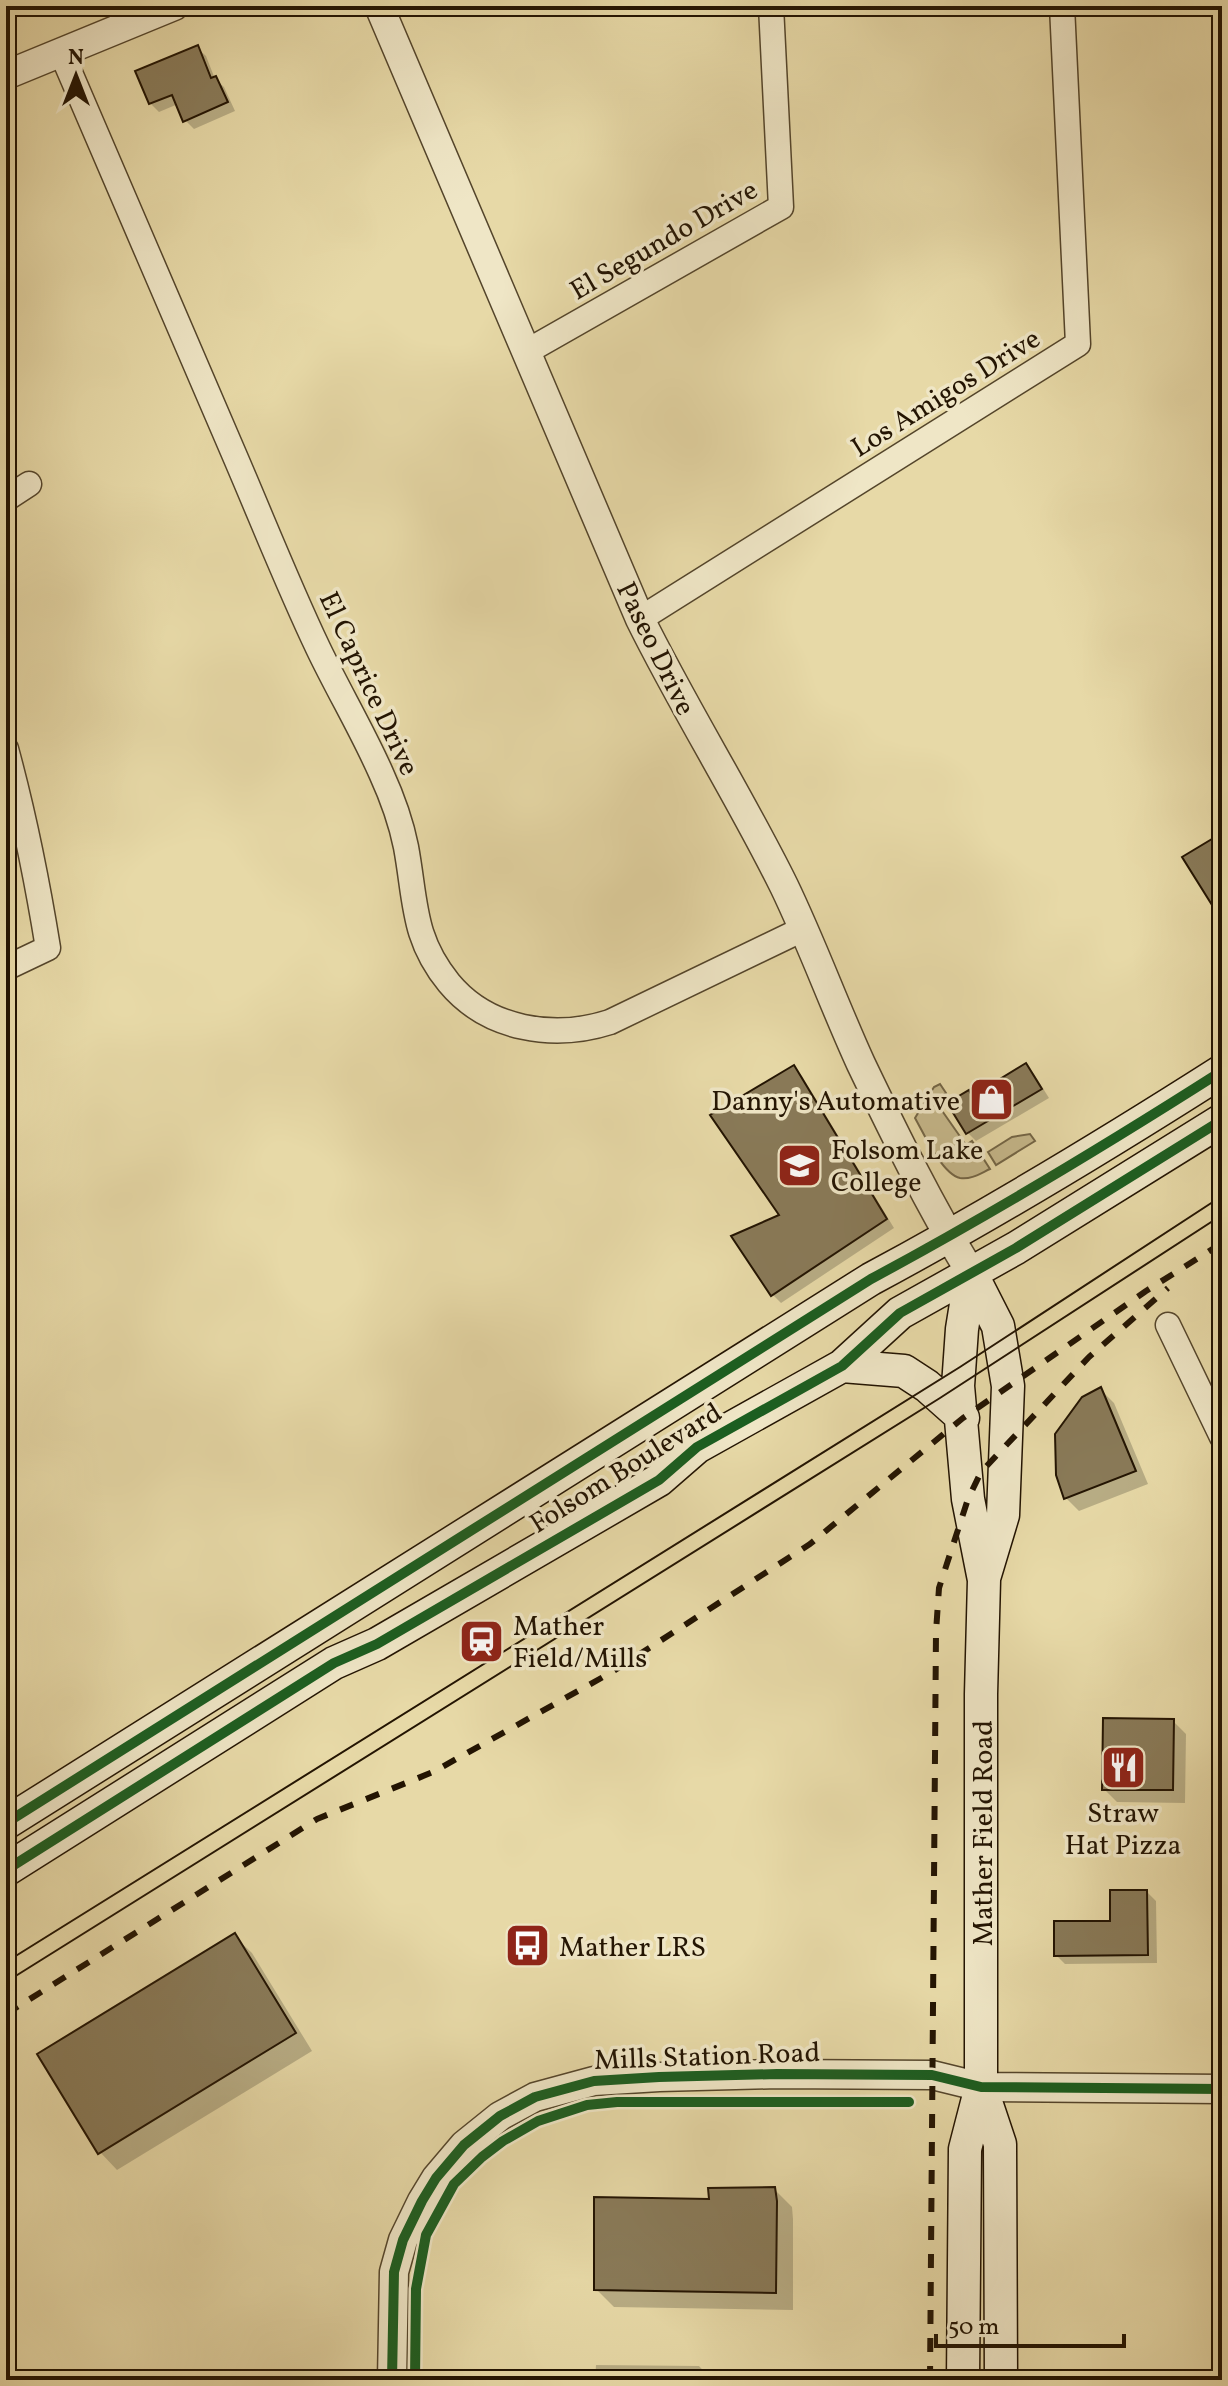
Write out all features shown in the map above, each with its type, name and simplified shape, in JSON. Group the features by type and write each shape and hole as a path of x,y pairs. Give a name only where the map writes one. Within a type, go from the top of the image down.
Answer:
{"main road":[{"name":"Folsom Boulevard","path":"6,1823 871,1279 1096,1151 1222,1071"},
{"name":"Folsom Boulevard","path":"6,1870 334,1663 377,1644 659,1480 697,1447 842,1366 900,1313 1016,1248 1222,1120"},
{"name":"Mather Field Road","path":"963,2380 965,2149 981,2087 984,1580 968,1499 958,1386 962,1329 971,1273"},
{"name":"Mather Field Road","path":"971,1273 998,1326 1008,1386 1003,1515 984,1580"},
{"path":"842,1366 904,1371 927,1386 963,1418"},
{"name":"Mather Field Road","path":"981,2087 1000,2144 1001,2380"}],"street":[{"path":"6,75 174,6"},
{"name":"Paseo Drive","path":"379,6 640,619 680,697 753,825 803,929 861,1063 949,1237 971,1273"},
{"name":"El Segundo Drive","path":"526,352 781,207 771,6"},
{"name":"Los Amigos Drive","path":"640,619 1078,344 1062,6"},
{"name":"El Caprice Drive","path":"62,54 318,648 381,772 405,846 416,921 429,954 449,983 490,1015 506,1022 540,1031 575,1030 610,1022 803,929"},
{"path":"6,499 29,484"},
{"path":"6,749 26,823 48,948 6,968"},
{"path":"1168,1325 1222,1437"},
{"name":"Mills Station Road","path":"392,2380 394,2272 403,2240 422,2201 436,2178 464,2145 500,2116 535,2097 594,2081 674,2076 932,2075 981,2087 1222,2089"}],"shaded area":[{"path":"940,1084 946,1093 938,1099 938,1105 966,1145 972,1141 990,1169 972,1177 960,1178 947,1169 928,1143 915,1118 934,1087"},
{"path":"1030,1134 1035,1141 996,1165 988,1152 1012,1137"}],"building":[{"path":"198,45 211,78 216,76 228,102 183,122 172,95 149,104 135,71"},
{"path":"1222,833 1222,921 1182,857"},
{"path":"1026,1063 1042,1089 966,1134 947,1103 969,1090 972,1096"},
{"name":"Folsom Lake College","path":"794,1065 887,1219 771,1296 731,1236 779,1215 710,1115"},
{"path":"1101,1387 1136,1471 1064,1499 1056,1475 1055,1434 1082,1397"},
{"path":"1103,1718 1174,1719 1173,1790 1102,1790"},
{"path":"1110,1890 1147,1890 1148,1955 1054,1956 1054,1921 1110,1921"},
{"path":"235,1933 296,2033 98,2154 37,2054"},
{"path":"775,2187 776,2293 594,2290 594,2197 709,2199 708,2188"}],"tram line":[{"path":"6,1962 960,1367 1222,1196"},
{"path":"6,1982 940,1398 1222,1215"}],"railway":[{"path":"6,2014 317,1819 433,1772 612,1672 810,1544 963,1418 1146,1291 1222,1243"},
{"path":"930,2380 936,1632 939,1588 968,1499 981,1472 1089,1357 1168,1288"}],"cycle path":[{"path":"6,1823 871,1279 1048,1178 1222,1071"},
{"path":"6,1870 334,1663 377,1644 659,1480 697,1447 842,1366 900,1313 1016,1248 1222,1120"},
{"path":"392,2380 394,2272 403,2240 422,2201 436,2178 464,2145 500,2116 535,2097 594,2081 777,2074 932,2075 981,2087 1222,2089"},
{"path":"415,2380 416,2289 426,2235 454,2184 503,2141 538,2121 587,2105 617,2102 909,2102"}],"place":[{"name":"Danny's Automative","path":"991,1100"},
{"name":"Folsom Lake College","path":"800,1165"},
{"name":"Mather Field/Mills","path":"482,1641"},
{"name":"Straw Hat Pizza","path":"1123,1768"},
{"name":"Mather LRS","path":"528,1946"}]}
